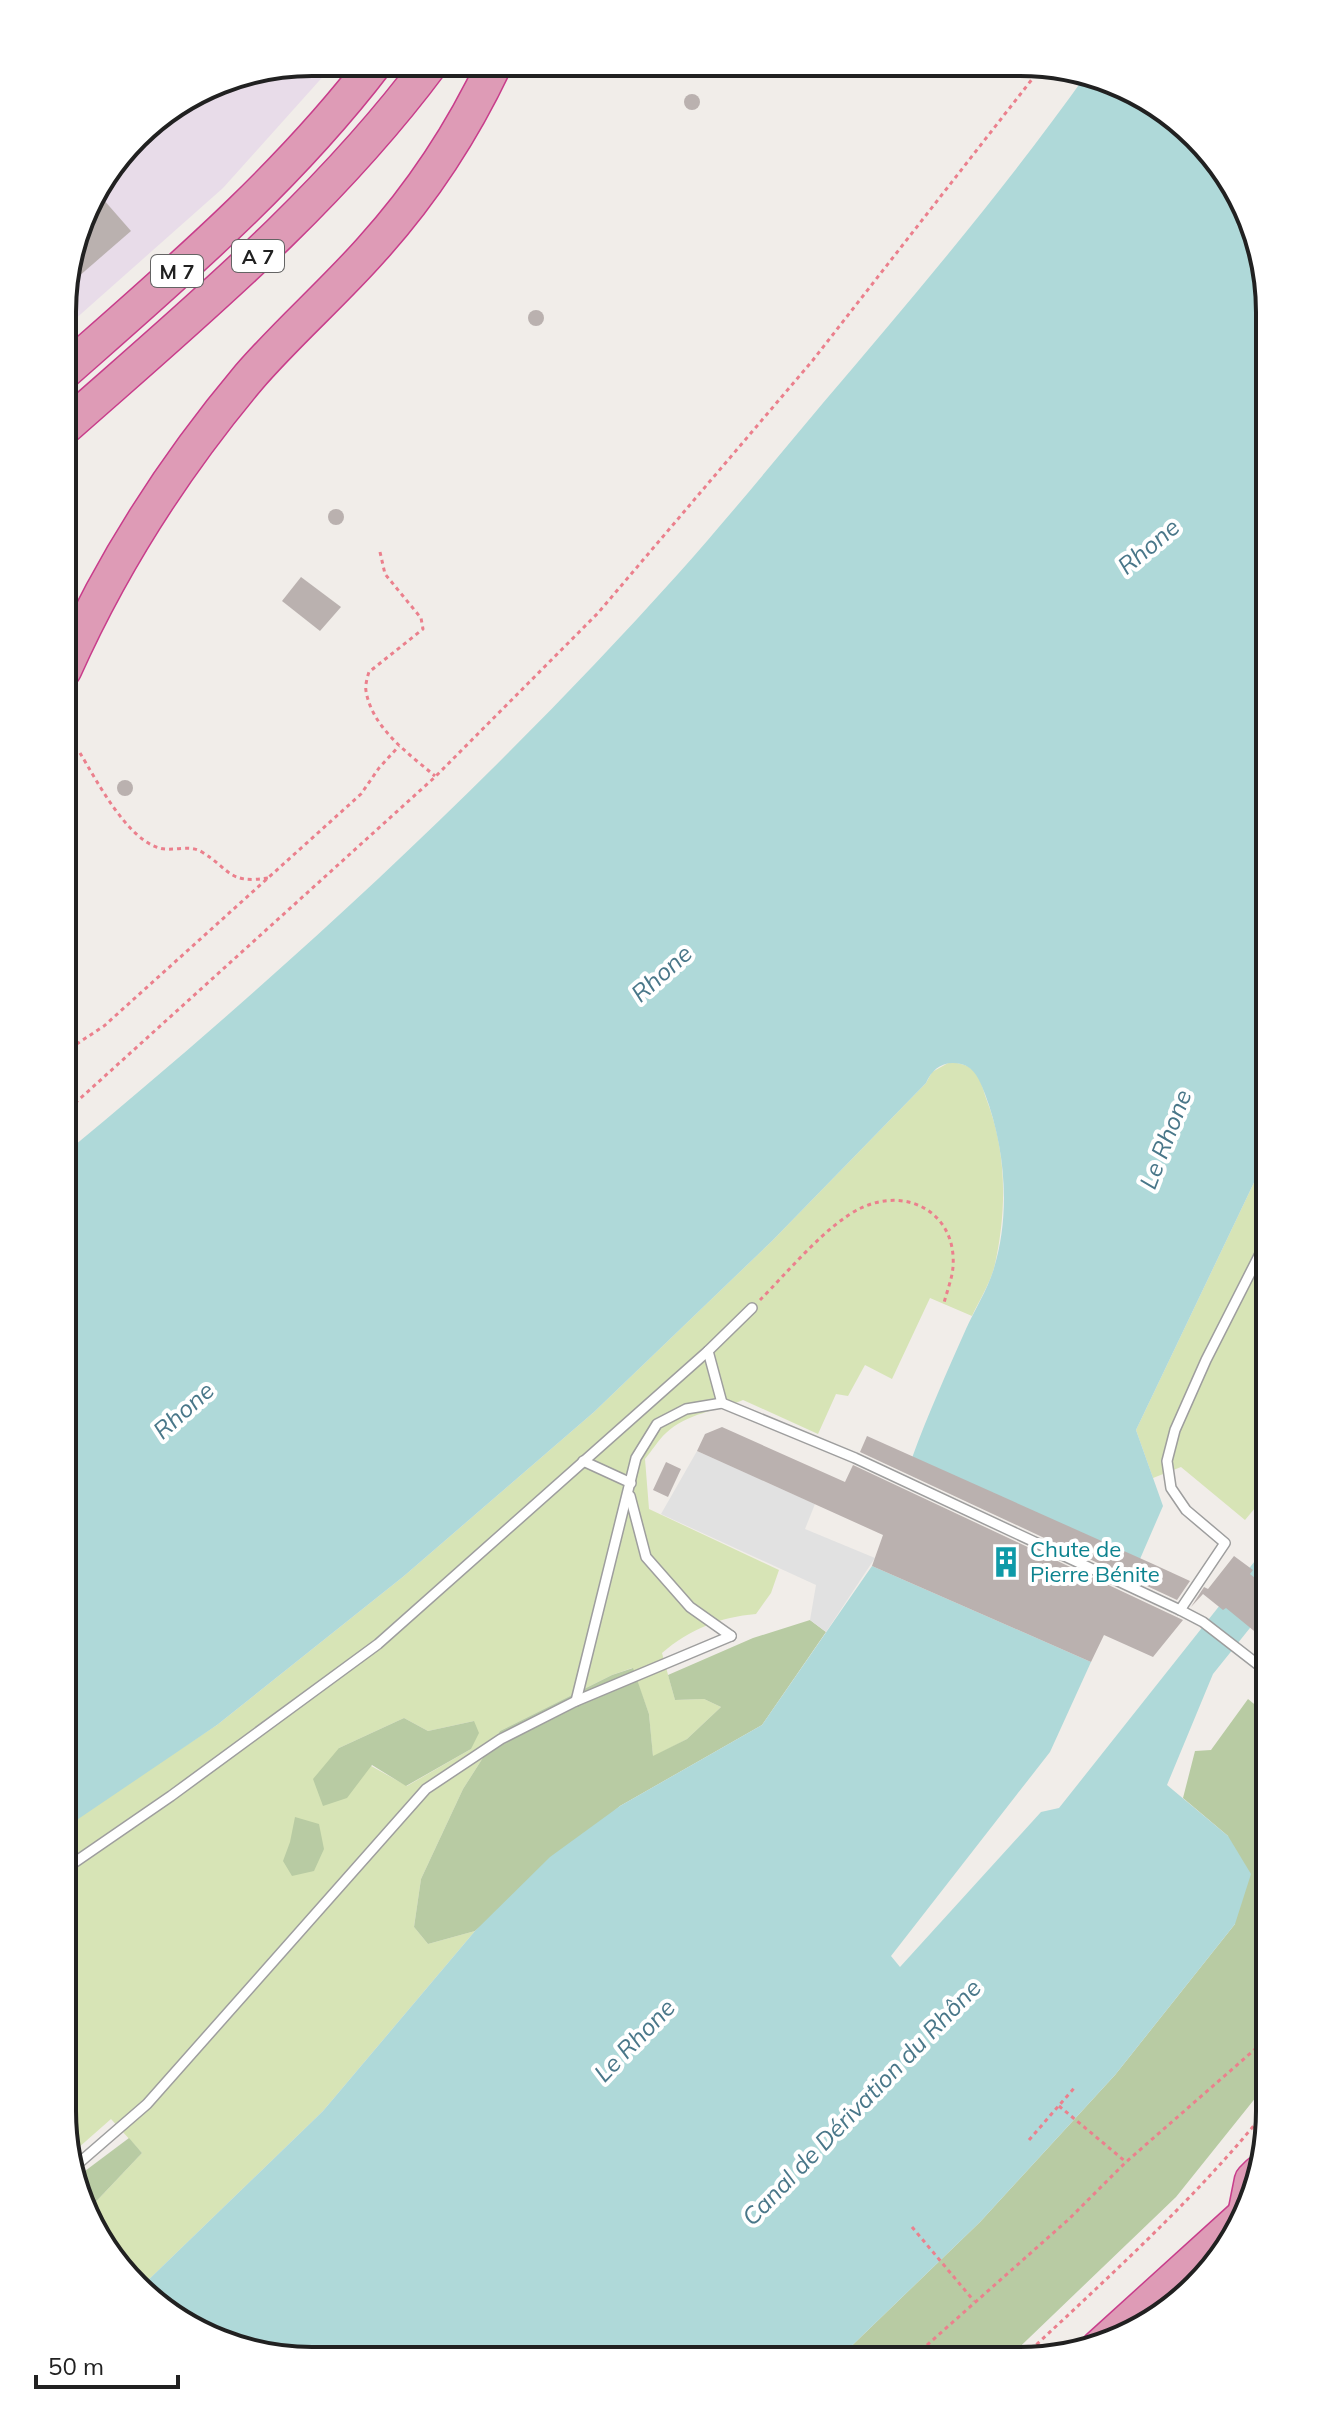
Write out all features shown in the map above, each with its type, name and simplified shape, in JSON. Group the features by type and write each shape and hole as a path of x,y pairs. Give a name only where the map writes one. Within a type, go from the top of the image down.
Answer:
{"highway":[{"name":"M 7","path":"76,361 287,167 364,76"},
{"name":"A 7","path":"76,417 238,275 297,218 356,155 420,76"},
{"path":"76,645 130,544 184,463 248,378 372,249 416,196 468,115 488,76"},
{"path":"1129,2320 1216,2241"}],"lane":[{"path":"1180,1610 1225,1543 1186,1510 1171,1488 1167,1461 1175,1430 1200,1374 1255,1263"},
{"path":"76,1861 171,1796 378,1644 708,1351 752,1308"},
{"path":"708,1351 722,1403"},
{"path":"576,1701 636,1458 657,1424 686,1409 722,1403 855,1458 1180,1610 1203,1622 1255,1663"},
{"path":"646,1406 657,1424"},
{"path":"82,2160 147,2104 426,1789 501,1739 576,1701 731,1636 690,1607 646,1557 630,1488 583,1461"}],"path":[{"path":"76,1102 435,777 598,613 755,431 1032,77"},
{"path":"380,552 385,574 421,618 423,629 369,672 365,690 378,720 399,746 435,777"},
{"path":"76,1044 104,1026 361,794 399,746"},
{"path":"80,753 112,804 140,838 160,849 199,849 228,873 246,881 268,878"},
{"path":"752,1308 823,1236 858,1209 883,1199 913,1202 934,1213 949,1233 953,1265 944,1303"},
{"path":"924,2347 1069,2219 1126,2162 1255,2049"},
{"path":"1029,2140 1075,2087"},
{"path":"1059,2106 1126,2162"},
{"path":"1035,2346 1235,2151 1255,2125"},
{"path":"912,2227 974,2301"}],"shaded area":[{"path":"323,76 223,188 76,318 78,281 84,251 100,208 125,168 156,135 194,108 236,89 281,78"},
{"path":"697,1451 815,1504 805,1529 875,1558 826,1632 810,1620 816,1585 661,1514"}],"green space":[{"path":"950,1062 973,1070 981,1083 998,1139 1003,1180 999,1243 991,1277 972,1316 930,1298 892,1379 865,1365 848,1396 836,1394 818,1434 743,1400 674,1426 645,1459 649,1509 779,1570 771,1593 756,1614 706,1626 683,1637 662,1653 675,1700 704,1699 721,1707 687,1739 653,1757 649,1714 632,1668 500,1731 463,1789 421,1879 414,1927 428,1944 475,1931 323,2111 148,2280 116,2242 95,2203 142,2153 111,2119 80,2147 76,2111 76,1818 217,1725 404,1576 594,1412 772,1241 926,1083 932,1072","holes":["404,1718 428,1731 474,1721 471,1749 407,1786 339,1748"]},
{"path":"1256,1179 1255,1508 1245,1520 1181,1467 1153,1478 1136,1430"},
{"path":"810,1620 826,1632 762,1725 620,1806 475,1931 428,1944 414,1927 421,1879 463,1789 500,1731 612,1675 633,1668 649,1714 653,1756 687,1739 721,1707 704,1699 675,1700 668,1675 753,1638"},
{"path":"1248,1699 1255,1705 1255,2098 1176,2197 1020,2347 850,2347 980,2222 1115,2075 1235,1924 1228,1836 1183,1798 1195,1751 1211,1750"},
{"path":"404,1718 428,1731 474,1721 479,1733 471,1749 406,1786 372,1765 347,1798 323,1806 313,1779 339,1748"},
{"path":"295,1817 319,1824 324,1849 314,1871 292,1876 283,1861"},
{"path":"129,2138 142,2153 95,2203 85,2171"}],"water":[{"path":"1079,84 1124,100 1176,135 1216,181 1232,208 1243,236 1254,281 1256,1179 1136,1430 1163,1506 1140,1559 912,1458 991,1276 1003,1225 1001,1158 985,1094 978,1077 966,1066 944,1064 933,1071 926,1083 772,1241 594,1412 404,1576 217,1725 76,1821 76,1144 304,947 533,728 715,532 1024,159"},
{"path":"1255,1561 1255,1621 1213,1674 1167,1785 1228,1836 1251,1874 1235,1924 1115,2075 980,2222 850,2347 281,2345 222,2329 181,2307 148,2280 323,2111 475,1931 550,1857 620,1806 762,1725 872,1566 1091,1662 1050,1752 891,1956 900,1967 1041,1812 1059,1808"}],"building":[{"path":"689,94 695,94 700,102 698,108 689,110 684,105 684,99"},
{"path":"104,200 131,231 79,276 89,236"},
{"path":"533,310 539,310 544,318 542,324 533,326 528,321 528,315"},
{"path":"333,509 339,509 344,517 342,523 333,525 328,520 328,514"},
{"path":"301,577 341,607 320,631 282,601"},
{"path":"122,780 128,780 133,788 131,794 122,796 117,791 117,785"},
{"name":"Chute de Pierre Bénite","path":"722,1427 845,1482 853,1465 1183,1620 1153,1657 1104,1635 1091,1662 872,1566 883,1535 697,1451 705,1434"},
{"path":"867,1436 1190,1581 1177,1600 860,1452"},
{"path":"666,1462 681,1469 668,1497 653,1490"},
{"path":"1234,1556 1253,1570 1250,1574 1255,1578 1255,1632 1203,1594 1191,1607 1204,1587 1208,1589"}],"place":[{"name":"Chute de Pierre Bénite","path":"1006,1562"}],"water label":[{"name":"Rhone","path":"1148,546"},
{"name":"Rhone","path":"661,973"},
{"name":"Le Rhone","path":"1165,1139"},
{"name":"Rhone","path":"183,1410"},
{"name":"Le Rhone","path":"634,2040"},
{"name":"Canal de Dérivation du Rhône","path":"861,2102"}]}
